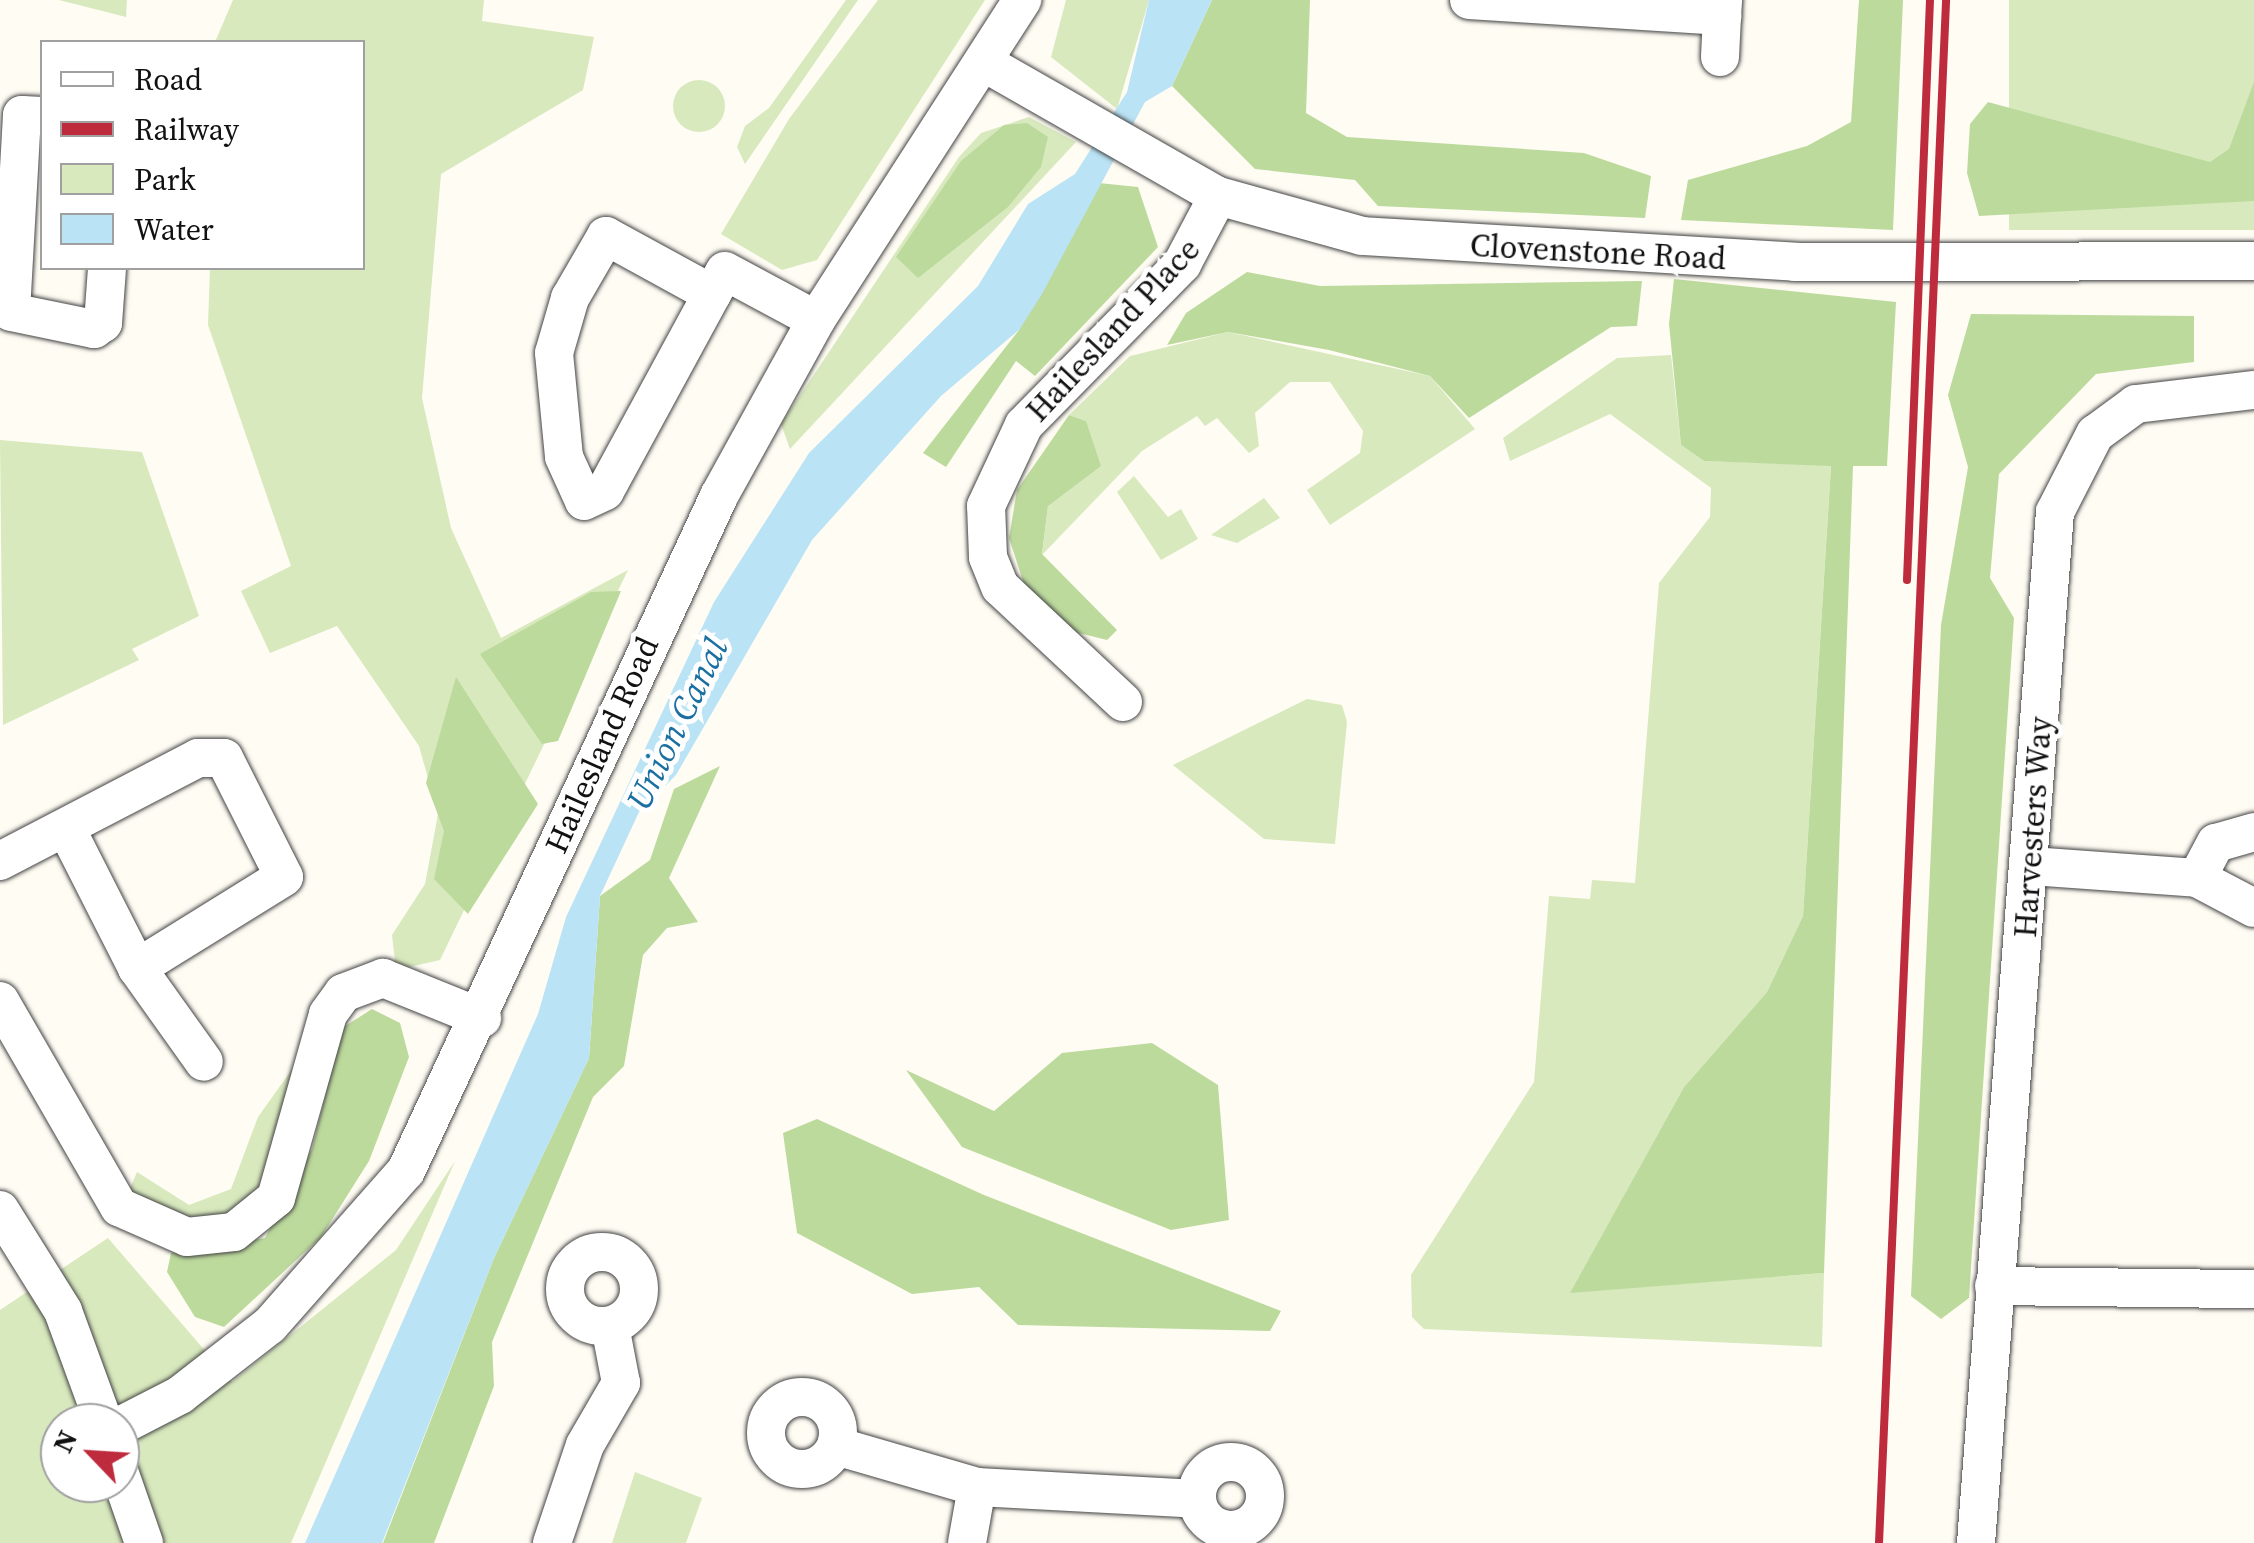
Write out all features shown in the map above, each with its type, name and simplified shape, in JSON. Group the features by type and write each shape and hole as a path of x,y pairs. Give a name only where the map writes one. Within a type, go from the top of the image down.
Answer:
{"street":[{"name":"Hailesland Road","path":"140,1416 180,1395 270,1325 367,1220 406,1171 482,1018 670,589 816,320 1022,0"},
{"path":"1469,0 1723,8 1720,57"},
{"name":"Clovenstone Road","path":"983,62 1142,158 1218,196 1324,229 1426,243 1794,262 2254,260"},
{"path":"22,116 11,312 94,329 103,323 107,270"},
{"name":"Hailesland Place","path":"1124,702 1000,588 986,506 1024,425 1182,264 1218,196"},
{"path":"712,294 606,236 570,298 554,352 564,457 584,500 605,491 725,271 816,320"},
{"name":"Harvesters Way","path":"1976,1543 1994,1286 2032,866 2055,512 2069,471 2095,434 2136,404 2254,390"},
{"path":"0,861 210,755 234,766 285,866 279,886 138,968"},
{"path":"66,828 138,968 204,1062"},
{"path":"2197,878 2216,843 2254,832"},
{"path":"2032,866 2197,878 2254,908"},
{"path":"0,1001 119,1206 187,1237 234,1232 276,1198 328,1014 342,992 383,978 482,1018"},
{"path":"0,1210 12,1254 63,1311 97,1403"},
{"path":"1994,1286 2254,1289"},
{"path":"552,1543 585,1445 621,1384 610,1326"},
{"path":"836,1446 977,1487 1197,1499"},
{"path":"967,1543 977,1487"},
{"path":"130,1503 144,1543"}],"green space":[{"path":"59,0 127,0 126,17"},
{"path":"233,0 484,0 482,21 594,37 583,90 441,174 422,398 451,528 501,638 628,570 440,960 396,970 392,935 425,884 438,814 419,746 337,626 270,653 241,591 291,566 208,325 210,270 365,270 365,40 216,40"},
{"path":"846,0 858,0 745,164 737,147 745,126 769,108"},
{"path":"878,0 985,0 817,260 782,270 721,234 789,119"},
{"path":"1066,0 1149,0 1117,109 1051,57"},
{"path":"1212,0 1310,0 1306,113 1347,137 1584,153 1651,176 1645,218 1378,206 1355,180 1255,169 1172,86"},
{"path":"1859,0 1903,0 1893,230 1681,220 1688,180 1807,146 1851,122"},
{"path":"2009,0 2254,0 2254,230 2009,230"},
{"path":"699,80 718,87 725,106 718,125 699,132 680,125 673,106 680,87"},
{"path":"2254,82 2254,201 1979,216 1967,173 1970,124 1988,102 2210,162 2229,149"},
{"path":"1029,117 1076,142 790,449 781,424 959,157 981,133"},
{"path":"1027,123 1048,137 1041,167 1008,207 918,278 896,257 961,161 1004,125"},
{"path":"1099,183 1138,187 1158,247 1035,376 1016,361 946,467 923,453 1019,330"},
{"path":"1247,272 1320,286 1642,281 1637,326 1611,327 1469,418 1430,376 1329,350 1228,332 1167,345 1186,313"},
{"path":"1674,279 1896,302 1887,466 1853,466 1824,1273 1570,1293 1684,1087 1767,992 1803,916 1831,466 1704,461 1681,445 1669,324"},
{"path":"1971,314 2194,316 2194,362 2096,374 1999,474 1990,578 2014,618 1969,1298 1941,1319 1911,1296 1941,625 1968,467 1948,395"},
{"path":"1228,332 1430,376 1475,429 1330,525 1307,490 1360,453 1363,431 1330,382 1290,382 1255,413 1259,446 1249,453 1217,418 1205,426 1197,416 1142,451 1042,555 1048,506 1086,421 1069,415 1130,356"},
{"path":"1671,355 1681,445 1704,461 1831,465 1803,916 1767,992 1684,1087 1571,1292 1824,1273 1822,1347 1424,1329 1412,1317 1411,1275 1534,1082 1549,896 1590,899 1592,880 1635,883 1659,583 1710,517 1711,488 1610,414 1510,461 1503,438 1617,358"},
{"path":"1069,415 1086,421 1101,466 1048,506 1042,554 1117,630 1107,640 1067,630 1025,587 1009,538 1017,490"},
{"path":"0,440 142,452 199,616 132,649 139,660 3,725"},
{"path":"1134,476 1168,517 1181,509 1198,539 1161,560 1117,492"},
{"path":"1264,498 1280,518 1237,543 1211,535"},
{"path":"621,591 558,741 542,744 480,654 591,592"},
{"path":"456,677 538,804 468,914 434,879 444,831 426,783"},
{"path":"1307,699 1342,705 1347,722 1335,844 1264,839 1173,765"},
{"path":"720,766 669,878 698,922 667,928 643,955 624,1066 593,1097 492,1342 494,1386 434,1543 383,1543 494,1258 589,1058 600,896 650,860 674,789"},
{"path":"372,1009 400,1023 409,1057 369,1161 321,1237 224,1327 195,1317 167,1272 171,1253 265,1238 312,1149 342,1028"},
{"path":"1152,1043 1218,1085 1229,1220 1171,1230 962,1147 906,1070 994,1111 1062,1053"},
{"path":"295,1065 260,1190 230,1215 185,1223 129,1191 137,1172 189,1205 231,1189 258,1117"},
{"path":"817,1119 984,1195 1281,1311 1270,1331 1018,1325 979,1287 912,1294 797,1233 783,1133"},
{"path":"455,1161 291,1543 0,1543 0,1310 108,1238 232,1382 396,1250"},
{"path":"635,1472 702,1498 686,1543 612,1543"}],"water":[{"name":"Union Canal","path":"1149,0 1212,0 1172,86 1145,102 1042,294 1019,330 941,396 812,540 676,775 639,812 600,896 589,1058 494,1258 382,1543 305,1543 538,1014 566,917 714,602 809,453 978,286 1028,204 1075,174 1127,92"}],"railway":[{"path":"1907,580 1930,0"},
{"path":"1879,1543 1946,0"}]}
